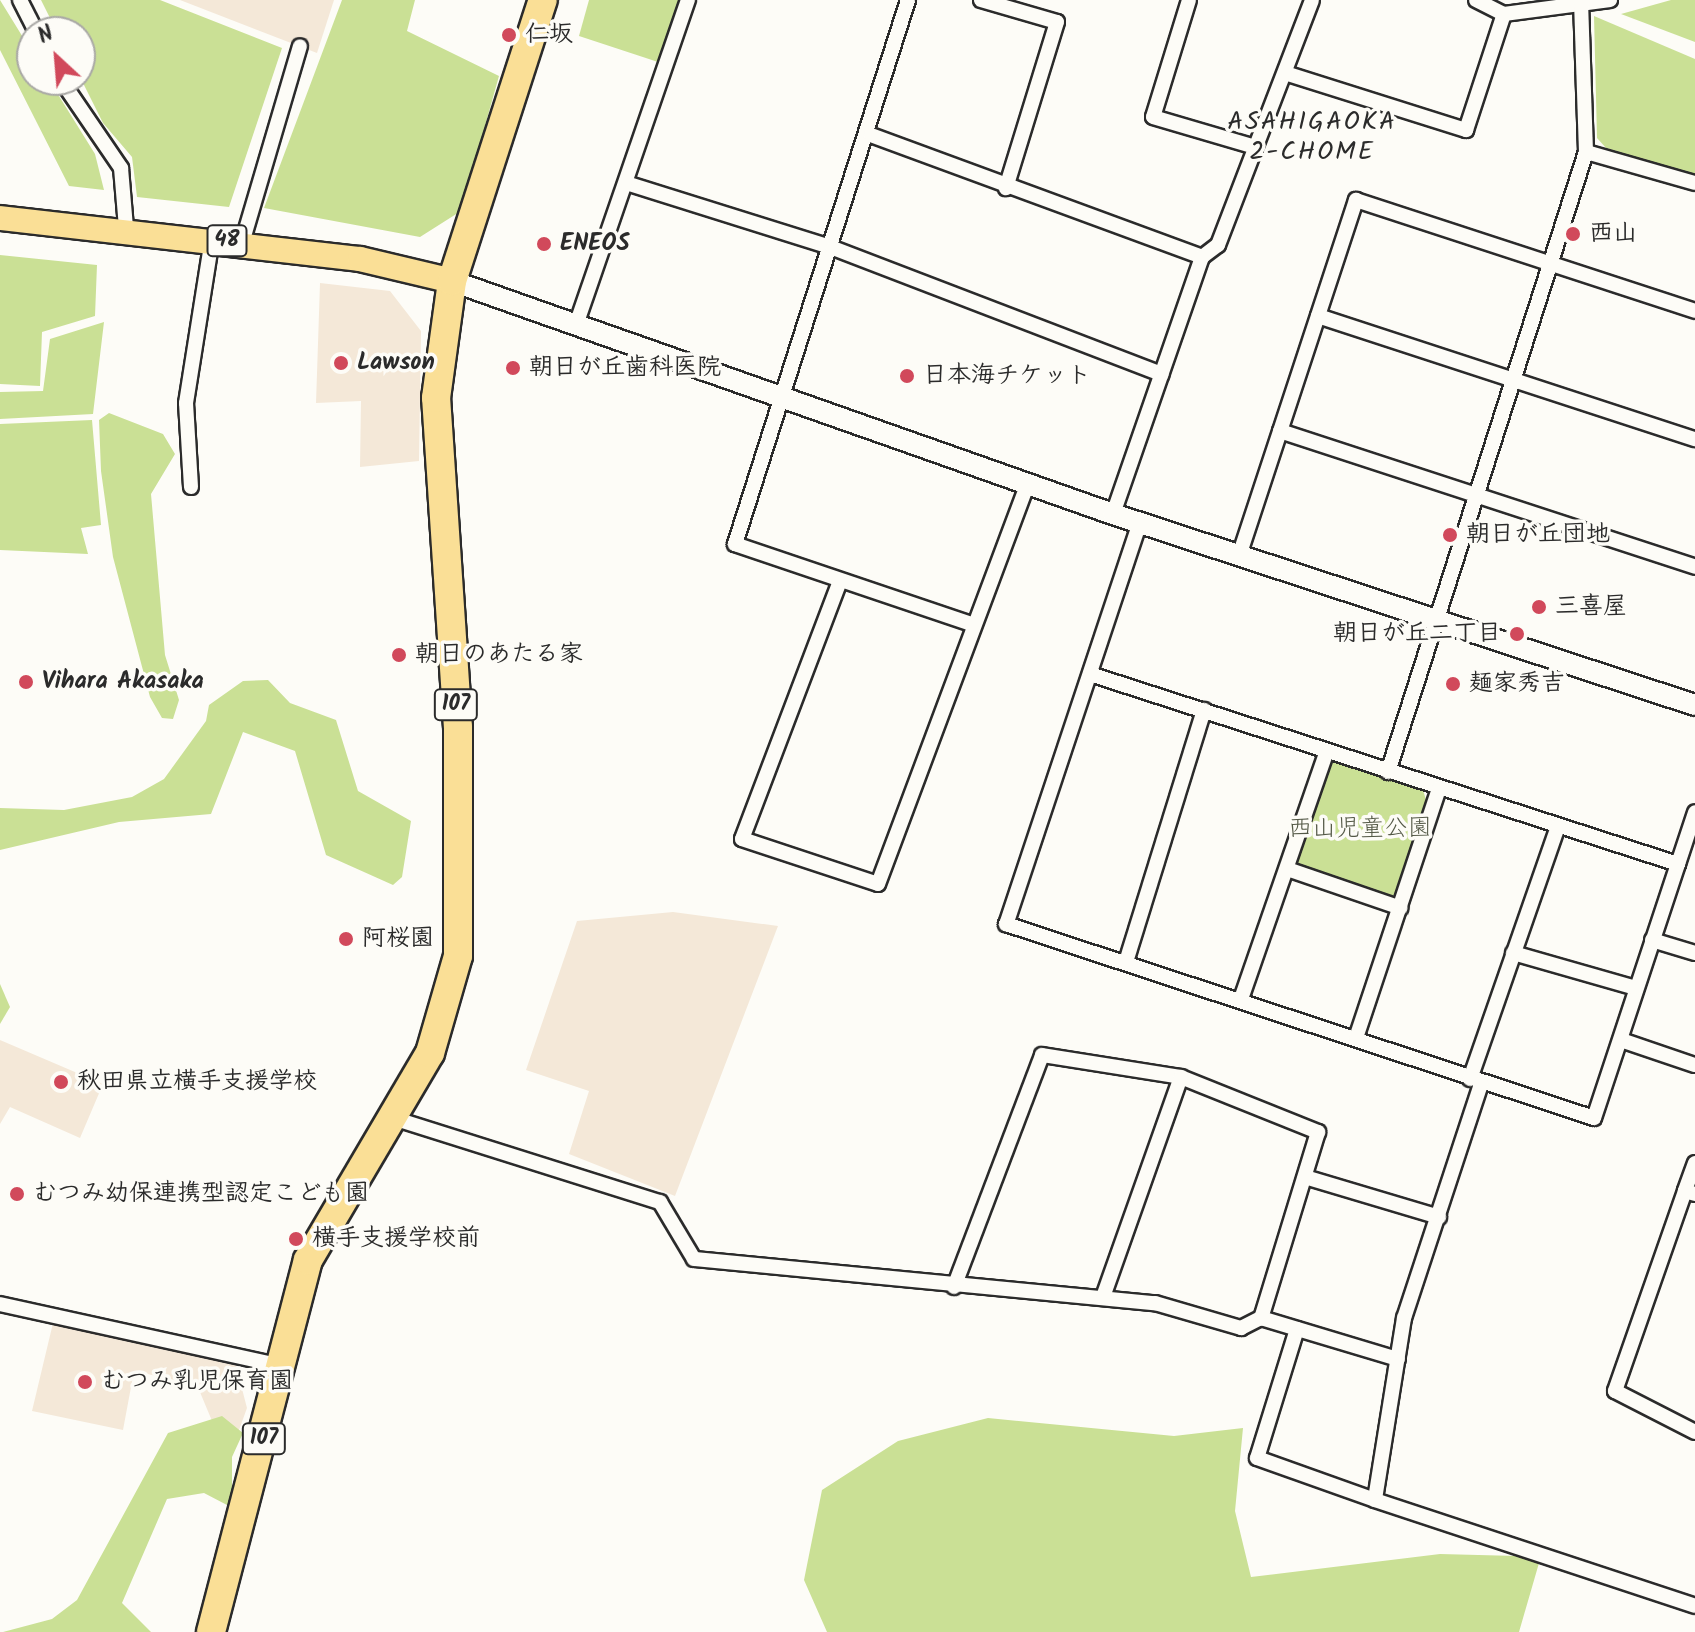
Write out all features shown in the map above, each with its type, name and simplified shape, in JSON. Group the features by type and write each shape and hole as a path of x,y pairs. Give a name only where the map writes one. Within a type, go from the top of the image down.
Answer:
{"highway":[{"name":"107","path":"211,1632 308,1260 396,1119 430,1053 458,956 458,728 436,398 452,281 543,0"}],"main road":[{"name":"48","path":"0,218 126,227 242,243 452,281"}],"street":[{"path":"576,325 688,0"},
{"path":"908,0 871,135 735,544 972,624"},
{"path":"981,0 1057,22 1006,188"},
{"path":"1189,0 1153,117 1252,146"},
{"path":"1113,514 1202,257 1218,245 1252,146 1285,73 1312,0"},
{"path":"1476,0 1504,14 1610,0"},
{"path":"1388,772 1515,384 1586,152 1581,4"},
{"path":"1285,73 1466,130 1504,14"},
{"path":"242,243 300,46"},
{"path":"72,96 121,168 126,227"},
{"path":"871,135 1006,188 1202,257"},
{"path":"1586,152 1695,183"},
{"path":"626,183 833,248 1162,374"},
{"path":"1239,556 1356,200 1695,311"},
{"path":"191,487 186,403 212,239"},
{"path":"452,281 783,399 1029,481 1113,514 1437,623 1695,705"},
{"path":"1318,316 1515,384 1695,439"},
{"path":"1280,431 1695,567"},
{"path":"840,581 742,839 878,884 972,624 1029,481"},
{"path":"1140,522 1006,924 1241,999 1476,1082 1594,1118 1695,812"},
{"path":"1090,674 1204,710 1326,754 1678,864"},
{"path":"1126,962 1204,710"},
{"path":"1241,999 1326,754"},
{"path":"1356,1038 1439,788"},
{"path":"1375,1500 1398,1359 1513,953 1558,826"},
{"path":"1287,869 1401,908"},
{"path":"1652,940 1695,953"},
{"path":"1513,953 1636,988"},
{"path":"1621,1040 1695,1065"},
{"path":"954,1287 1042,1055 1181,1077 1318,1132 1261,1318"},
{"path":"1103,1297 1181,1077"},
{"path":"396,1119 660,1202 694,1259 954,1287 1155,1303 1241,1328 1261,1318 1398,1359"},
{"path":"1695,1163 1690,1193 1615,1391 1695,1432"},
{"path":"1305,1177 1439,1217"},
{"path":"0,1304 282,1366"},
{"path":"1297,1329 1257,1458 1695,1606"}],"shaded area":[{"path":"180,0 334,0 317,53"},
{"path":"320,283 390,291 421,331 419,461 360,467 361,401 316,403"},
{"path":"673,912 778,926 675,1196 569,1154 589,1091 526,1070 577,921"},
{"name":"秋田県立横手支援学校","path":"0,1040 103,1084 80,1138 10,1107 0,1124"},
{"name":"むつみ乳児保育園","path":"53,1323 235,1362 247,1408 235,1441 220,1440 197,1385 134,1371 123,1430 32,1411"}],"green space":[{"path":"0,0 16,26 16,82 0,50"},
{"path":"41,0 160,0 282,48 229,207 137,197 132,157 103,123 90,96 96,96 96,16 49,16"},
{"path":"342,0 415,0 407,31 499,76 461,211 420,237 264,208"},
{"path":"589,0 680,0 658,62 579,36"},
{"path":"1671,0 1695,0 1695,42 1621,14"},
{"path":"1594,16 1695,59 1695,175 1606,148 1597,138"},
{"path":"23,96 59,96 95,154 104,190 69,186"},
{"path":"0,255 97,265 95,316 42,332 40,386 0,384"},
{"path":"104,322 93,414 0,419 0,392 43,391 50,339"},
{"path":"109,413 163,434 175,454 151,494 165,655 179,700 173,719 162,718 150,697 113,557 101,471 99,420"},
{"path":"92,420 101,525 81,528 88,554 0,550 0,424"},
{"path":"268,680 290,703 336,720 358,791 411,821 402,877 393,885 326,855 295,751 243,732 211,814 119,822 0,850 0,808 64,810 132,797 164,779 206,721 209,705 243,681"},
{"name":"西山児童公園","path":"1335,760 1423,790 1426,800 1396,894 1387,898 1299,868 1295,859 1325,765"},
{"path":"0,984 10,1007 0,1024"},
{"path":"222,1416 243,1433 232,1457 232,1501 227,1505 204,1493 167,1499 122,1603 151,1632 3,1632 52,1619 77,1600 168,1433"},
{"path":"988,1418 1174,1436 1243,1428 1235,1511 1251,1577 1440,1554 1517,1556 1539,1563 1519,1632 827,1632 804,1580 822,1490 898,1441"}],"place":[{"name":"仁坂","path":"509,35"},
{"name":"西山","path":"1573,234"},
{"name":"ENEOS","path":"544,244"},
{"name":"Lawson","path":"341,363"},
{"name":"朝日が丘歯科医院","path":"513,368"},
{"name":"日本海チケット","path":"907,376"},
{"name":"朝日が丘団地","path":"1450,535"},
{"name":"三喜屋","path":"1539,607"},
{"name":"朝日が丘二丁目","path":"1517,634"},
{"name":"朝日のあたる家","path":"399,655"},
{"name":"Vihara Akasaka","path":"26,682"},
{"name":"麺家秀吉","path":"1453,684"},
{"name":"阿桜園","path":"346,939"},
{"name":"秋田県立横手支援学校","path":"61,1082"},
{"name":"むつみ幼保連携型認定こども園","path":"17,1194"},
{"name":"横手支援学校前","path":"296,1239"},
{"name":"むつみ乳児保育園","path":"85,1382"}],"district":[{"name":"ASAHIGAOKA 2-CHOME","path":"1312,138"}]}
